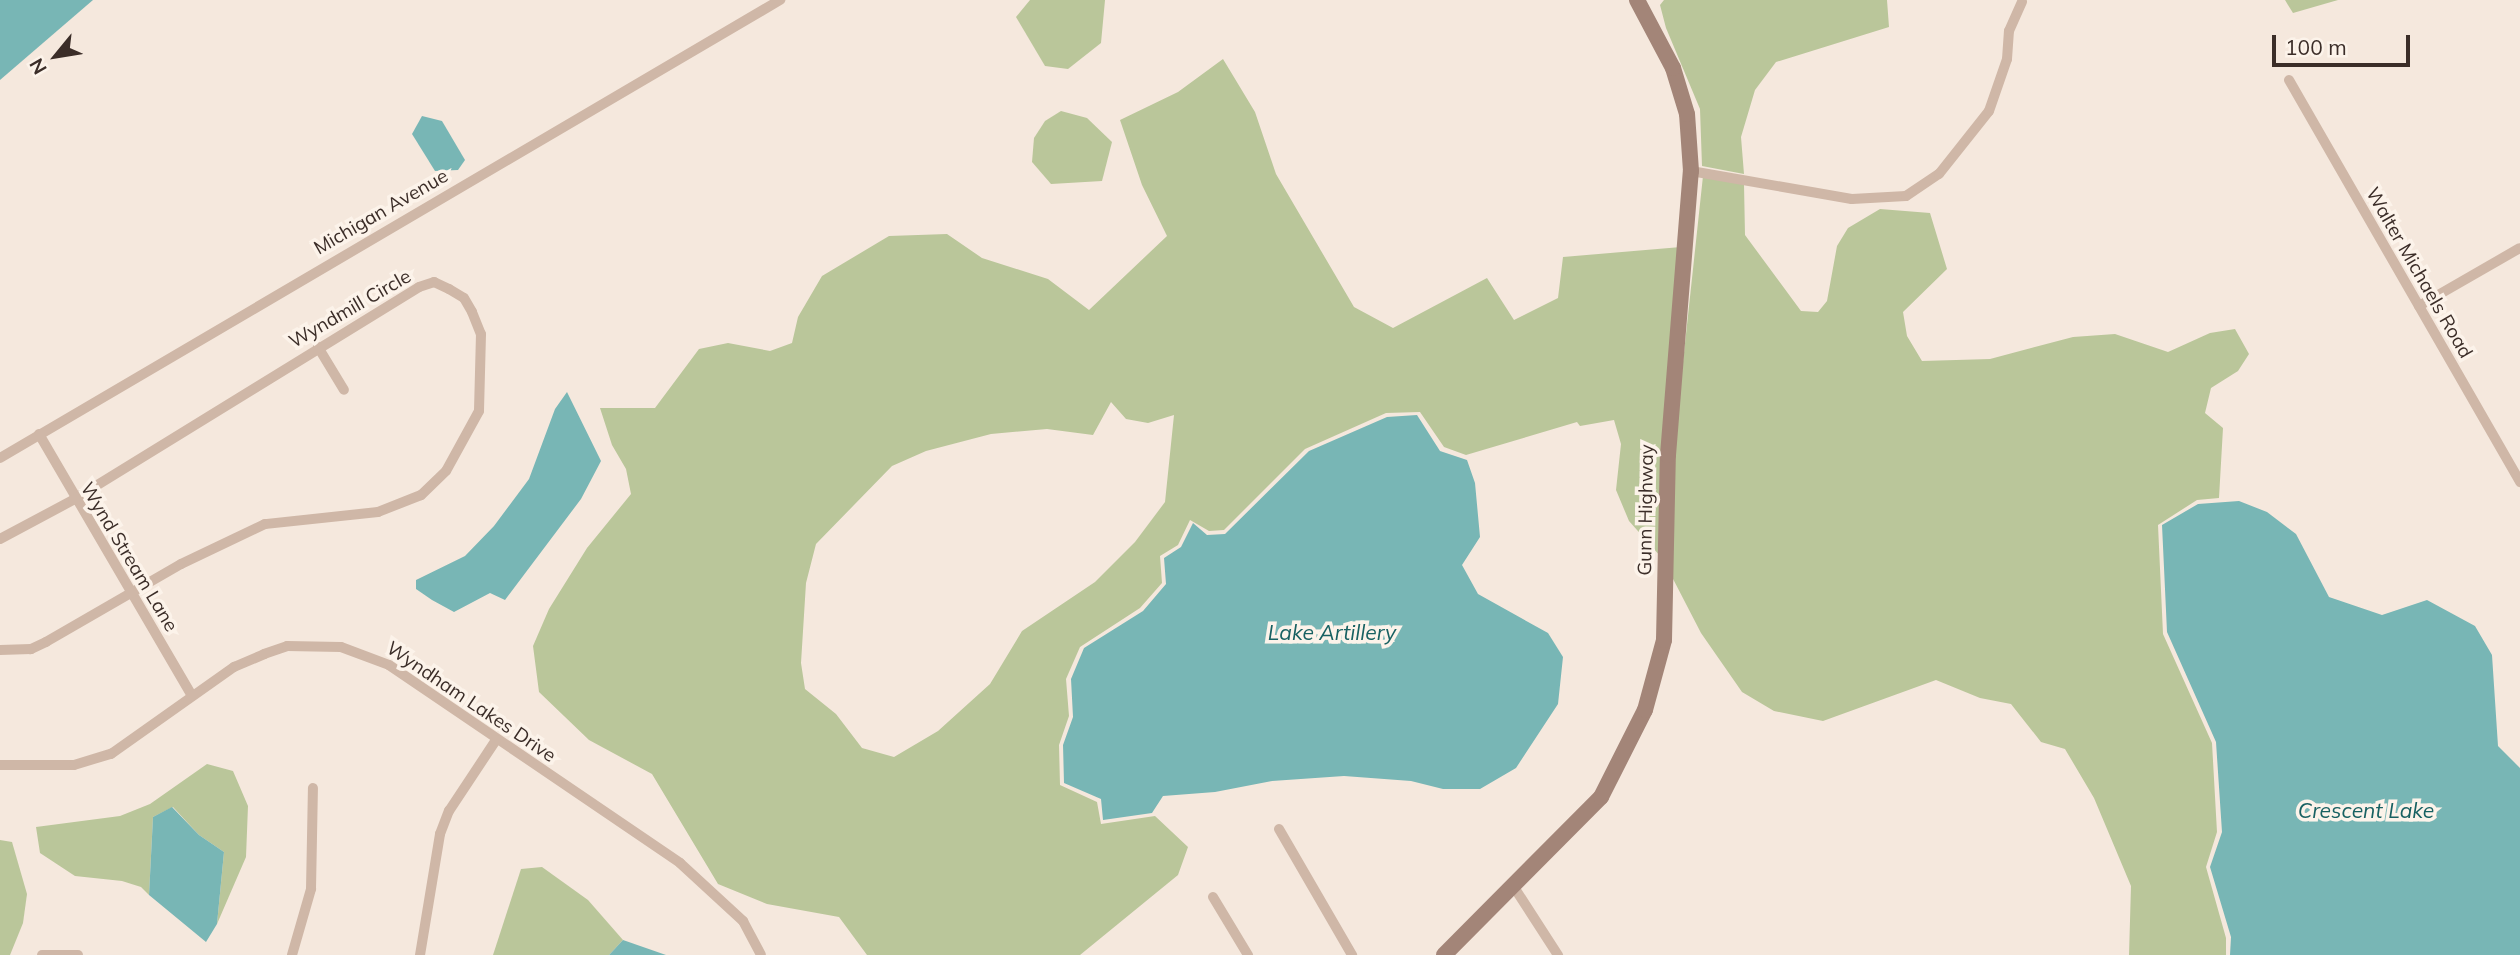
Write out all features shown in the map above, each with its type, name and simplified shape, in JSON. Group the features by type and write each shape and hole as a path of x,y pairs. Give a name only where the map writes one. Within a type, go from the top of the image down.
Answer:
{"main road":[{"name":"Gunn Highway","path":"1444,955 1601,797 1645,710 1664,639 1668,455 1691,171 1687,114 1673,68 1636,0"}],"street":[{"name":"Michigan Avenue","path":"0,458 780,0"},
{"path":"1691,171 1852,199 1906,196 1939,174 1989,111 2007,60 2009,31 2022,2"},
{"name":"Walter Michaels Road","path":"2289,80 2520,482"},
{"path":"2419,306 2520,248"},
{"name":"Wyndmill Circle","path":"0,539 73,499 419,286 434,282 464,298 481,334 479,411 446,471 421,495 378,512 265,524 181,564 31,649 0,650"},
{"path":"318,347 344,390"},
{"name":"Wynd Stream Lane","path":"39,434 73,499 192,696"},
{"name":"Wyndham Lakes Drive","path":"0,765 74,765 111,754 192,696 264,653 286,646 341,647 389,665 680,863 743,921 761,955"},
{"path":"420,955 440,834 449,811 496,740"},
{"path":"292,955 311,889 313,788"},
{"path":"1279,830 1352,955"},
{"path":"1512,884 1558,955"},
{"path":"1213,897 1248,955"},
{"path":"42,955 78,955"}],"green space":[{"path":"1030,0 1105,0 1101,43 1068,69 1045,66 1016,17"},
{"path":"1664,0 1887,0 1889,27 1776,62 1755,90 1741,137 1744,174 1702,166 1700,109 1666,28 1660,5"},
{"path":"2285,0 2338,0 2293,13"},
{"path":"1223,59 1255,112 1276,174 1354,307 1393,328 1487,278 1514,320 1558,298 1563,257 1681,247 1661,557 1629,521 1616,490 1621,444 1614,420 1580,426 1577,422 1466,455 1444,447 1420,412 1386,413 1305,449 1224,530 1209,531 1190,520 1178,545 1160,556 1162,583 1140,608 1080,647 1066,679 1069,716 1059,745 1060,785 1097,802 1101,824 1155,816 1188,847 1178,875 1080,955 867,955 839,917 767,904 718,884 652,774 589,740 539,692 533,646 549,609 587,548 631,494 626,469 612,445 600,408 655,408 699,349 728,343 770,351 792,343 798,317 822,276 889,236 947,234 982,258 1048,279 1089,310 1167,236 1142,185 1120,120 1178,92","holes":["1111,402 1126,419 1148,423 1174,415 1165,502 1135,542 1095,582 1022,631 990,684 938,731 894,757 862,748 836,714 805,689 801,663 806,583 816,544 892,466 926,451 991,434 1047,429 1093,435"]},
{"path":"1061,111 1087,118 1112,142 1102,181 1051,184 1032,162 1034,138 1045,121"},
{"path":"1703,176 1744,184 1745,235 1801,311 1818,312 1827,301 1837,246 1848,228 1880,209 1930,213 1947,269 1903,312 1907,336 1922,361 1990,359 2073,337 2115,334 2168,352 2210,333 2235,329 2249,354 2238,371 2211,388 2205,413 2223,428 2219,498 2197,500 2158,525 2163,634 2212,743 2217,832 2206,867 2226,938 2226,955 2129,955 2131,886 2094,798 2065,749 2041,742 2011,704 1980,698 1936,680 1823,721 1774,711 1742,692 1701,633 1671,575 1673,455"},
{"path":"207,764 233,771 248,806 246,857 217,924 224,852 199,835 173,807 153,817 149,895 141,887 122,881 75,876 40,853 36,827 120,816 150,804"},
{"path":"0,840 12,842 27,894 23,923 10,955 0,955"},
{"path":"542,867 588,900 623,940 609,955 493,955 521,869"}],"water":[{"path":"0,0 93,0 0,80"},
{"path":"422,116 442,121 465,160 458,170 435,171 412,134"},
{"path":"567,392 601,461 581,499 505,600 490,593 454,612 416,589 416,580 465,556 494,526 529,479 555,409"},
{"name":"Lake Artillery","path":"1417,415 1440,451 1467,460 1475,483 1480,537 1462,565 1478,594 1548,633 1563,657 1558,704 1516,768 1480,789 1443,789 1411,781 1344,776 1272,781 1215,792 1163,796 1152,813 1103,820 1101,799 1064,783 1063,745 1073,717 1071,679 1084,648 1143,611 1166,584 1164,558 1181,547 1193,523 1207,535 1225,534 1309,451 1387,417"},
{"name":"Crescent Lake","path":"2239,501 2267,512 2296,534 2329,597 2382,615 2427,600 2475,626 2492,655 2498,746 2520,768 2520,955 2230,955 2231,937 2210,867 2222,832 2216,742 2167,632 2162,525 2198,504"},
{"path":"172,807 199,835 224,852 217,924 206,942 149,895 153,817"},
{"path":"623,940 666,955 609,955"}]}
